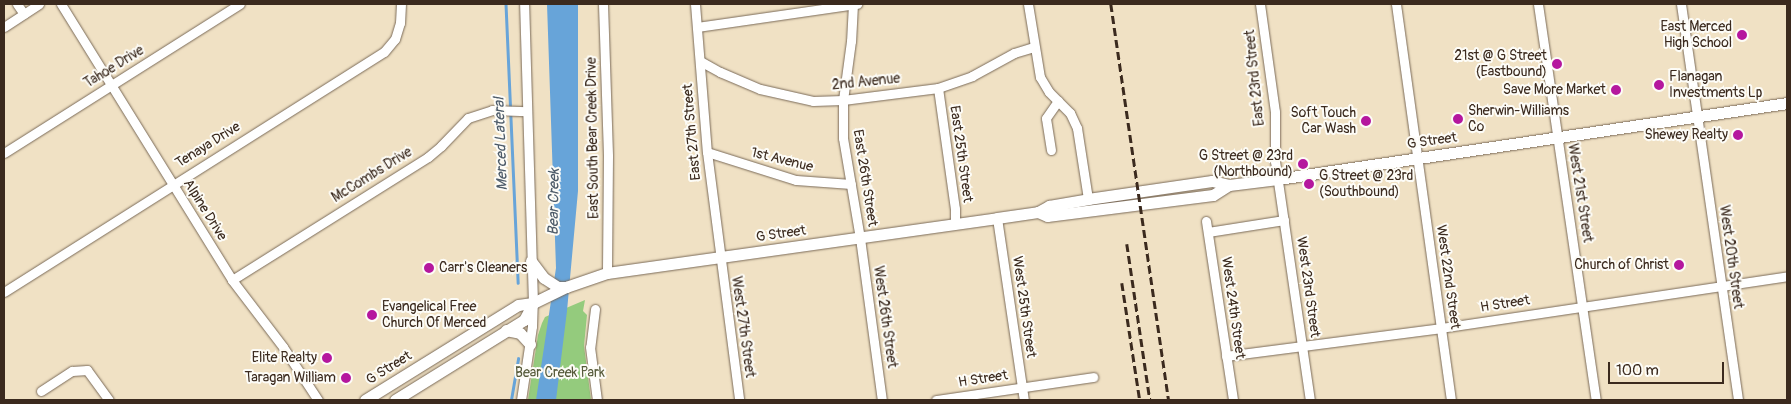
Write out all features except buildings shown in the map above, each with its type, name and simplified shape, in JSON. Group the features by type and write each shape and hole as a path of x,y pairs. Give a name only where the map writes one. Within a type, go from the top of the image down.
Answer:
{"main road":[{"name":"G Street","path":"365,400 518,305 538,301 606,273 1038,212 1049,206 1088,199 1212,181 1229,185 1278,179 1787,104"},
{"name":"G Street","path":"1038,212 1047,216 1213,194 1229,185"},
{"path":"531,261 544,278 566,288"},
{"name":"G Street","path":"395,400 524,320 538,301"},
{"path":"506,330 520,333 530,344"}],"street":[{"path":"17,4 24,14"},
{"path":"4,27 39,4"},
{"name":"Alpine Drive","path":"61,4 232,280 283,347 318,400"},
{"name":"Tahoe Drive","path":"4,153 240,4"},
{"name":"Tenaya Drive","path":"4,292 172,184 384,52 395,39 400,23 401,4"},
{"path":"521,400 538,301 531,261 523,111 524,4"},
{"name":"East South Bear Creek Drive","path":"603,4 608,156 606,273"},
{"name":"East 27th Street","path":"695,4 707,152 720,258"},
{"name":"East 26th Street","path":"853,4 851,41 843,100 843,138 860,238"},
{"path":"697,27 857,4"},
{"path":"1028,4 1040,77 1049,92 1070,114 1076,124 1088,199"},
{"name":"East 23rd Street","path":"1260,4 1275,112 1274,146 1278,179"},
{"name":"West 22nd Street","path":"1396,4 1451,400"},
{"name":"West 21st Street","path":"1538,4 1584,306 1596,400"},
{"name":"West 20th Street","path":"1681,4 1738,400"},
{"name":"2nd Avenue","path":"700,61 720,72 760,89 813,101 843,100 938,88 972,76 1014,53 1034,47"},
{"name":"East 25th Street","path":"938,88 955,209 954,224"},
{"path":"1051,150 1046,118 1058,101"},
{"name":"McCombs Drive","path":"232,280 428,157 468,118 492,110 523,111"},
{"name":"1st Avenue","path":"707,152 796,180 851,184"},
{"name":"West 23rd Street","path":"1278,179 1310,400"},
{"name":"West 25th Street","path":"997,218 1024,400"},
{"path":"1208,232 1284,220"},
{"name":"West 24th Street","path":"1206,221 1233,400"},
{"name":"West 26th Street","path":"860,238 882,400"},
{"name":"West 27th Street","path":"720,258 739,400"},
{"name":"H Street","path":"1226,356 1441,328 1787,276"},
{"path":"595,309 590,347 597,400"},
{"path":"41,391 72,371 87,370 109,400"},
{"name":"H Street","path":"936,400 1093,377"}],"green space":[{"name":"Bear Creek Park","path":"585,300 583,311 587,315 584,346 591,400 528,400 538,335 545,317"}],"water":[{"name":"Bear Creek","path":"547,4 578,4 578,191 567,311 556,400 536,400 556,268"}],"waterway":[{"name":"Merced Lateral","path":"506,4 518,283"},
{"name":"Merced Lateral","path":"511,400 518,359"}],"railway":[{"path":"1111,4 1169,400"},
{"path":"1127,244 1150,400"},
{"path":"1122,283 1140,400"}],"place":[{"name":"East Merced High School","path":"1742,35"},
{"name":"21st @ G Street (Eastbound)","path":"1557,64"},
{"name":"Flanagan Investments Lp","path":"1659,85"},
{"name":"Save More Market","path":"1616,90"},
{"name":"Sherwin-Williams Co","path":"1458,119"},
{"name":"Soft Touch Car Wash","path":"1366,121"},
{"name":"Shewey Realty","path":"1738,135"},
{"name":"G Street @ 23rd (Northbound)","path":"1303,164"},
{"name":"G Street @ 23rd (Southbound)","path":"1309,184"},
{"name":"Church of Christ","path":"1679,265"},
{"name":"Carr's Cleaners","path":"429,268"},
{"name":"Evangelical Free Church Of Merced","path":"372,315"},
{"name":"Elite Realty","path":"327,358"},
{"name":"Taragan William","path":"346,378"}]}
